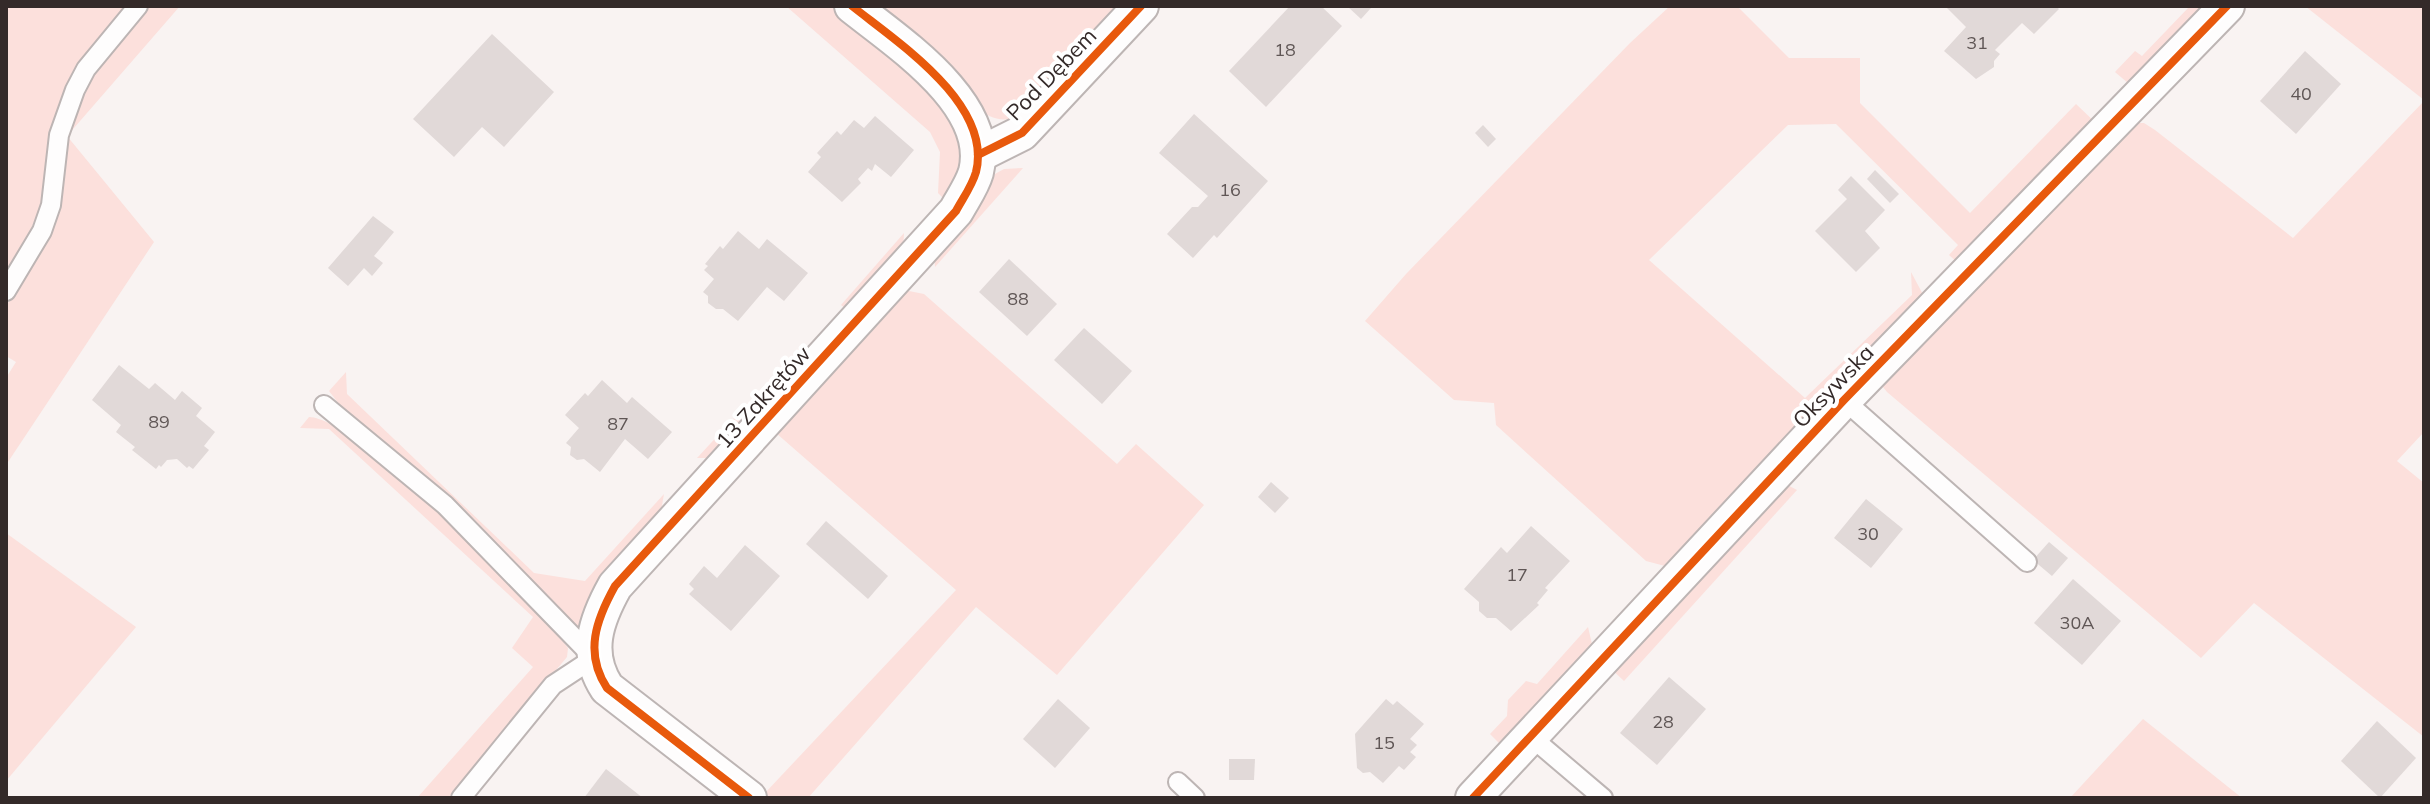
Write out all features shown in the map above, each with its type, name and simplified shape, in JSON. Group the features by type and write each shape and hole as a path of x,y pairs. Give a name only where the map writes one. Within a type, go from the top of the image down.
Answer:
{"street":[{"path":"852,6 927,67 955,97 971,123 978,155"},
{"name":"Pod Dębem","path":"978,155 1022,133 1141,6"},
{"name":"Oksywska","path":"1473,798 1844,400 2227,6"},
{"name":"13 Zakrętów","path":"594,658 595,630 615,586 956,211 973,179 978,155"},
{"path":"594,658 607,688 749,798"}],"lane":[{"path":"6,291 35,244 51,205 59,135 75,90 86,69 138,6"},
{"path":"1844,400 2027,562"},
{"path":"324,405 445,505 594,658 553,685 461,798"},
{"path":"1530,736 1603,798"},
{"path":"1178,782 1195,798"}],"shaded area":[{"path":"6,6 127,6 73,74 43,200 31,229 6,272"},
{"path":"147,6 180,6 67,136 154,242 6,465 6,378 16,362 6,356 6,306 52,231 63,186 66,137 78,104 102,60"},
{"path":"786,6 835,6 924,79 946,102 961,144 961,166 946,201 938,193 940,152 930,132"},
{"path":"872,6 1127,6 1022,116 1002,119 991,117 974,106"},
{"path":"1670,6 1737,6 1789,58 1860,58 1860,103 1970,213 2076,104 2099,126 1960,265 1949,255 1958,245 1836,124 1788,125 1649,260 1805,398 1912,295 1911,272 1926,300 1665,566 1646,561 1496,425 1494,403 1454,400 1365,321 1406,274 1630,43"},
{"path":"2190,6 2216,6 2135,89 2115,72 2135,51 2142,56"},
{"path":"2305,6 2424,6 2424,100"},
{"path":"2424,101 2424,432 2397,461 2424,483 2424,737 2254,603 2201,658 1887,392 1878,381 2134,123 2144,123 2155,130 2293,238"},
{"path":"1023,168 935,267 934,253 993,175 1004,169"},
{"path":"904,233 903,251 850,312 841,305"},
{"path":"904,290 924,294 1117,464 1136,444 1204,505 1057,675 976,607 808,798 771,798 765,793 956,590 776,433"},
{"path":"801,346 806,359 713,458 697,458"},
{"path":"346,372 347,394 534,573 585,581 664,494 660,517 580,632 345,412 329,391"},
{"path":"309,417 332,425 362,444 397,473 505,577 553,627 568,648 567,657 448,798 417,798 533,667 512,648 533,617 329,429 300,428"},
{"path":"1780,481 1797,490 1624,681 1607,665"},
{"path":"6,533 136,627 6,781"},
{"path":"1588,627 1592,644 1499,743 1490,734 1507,716 1508,700 1526,681 1537,684"},
{"path":"2143,719 2242,798 2070,798"}],"building":[{"path":"1290,6 1321,6 1342,26 1266,107 1229,71"},
{"path":"1347,6 1368,6 1371,8 1361,19"},
{"path":"1945,6 2056,6 2059,9 2034,34 2022,23 1995,50 2000,54 1994,61 1994,67 1976,79 1944,51 1966,27"},
{"path":"492,34 554,92 504,147 482,127 454,157 413,119"},
{"path":"2305,51 2341,84 2296,134 2260,101"},
{"path":"1194,114 1268,181 1217,238 1214,235 1193,258 1167,234 1192,207 1198,207 1208,196 1159,153"},
{"path":"875,116 914,150 891,177 875,164 872,171 868,168 858,179 861,183 842,202 808,172 821,157 817,153 837,131 841,135 854,120 864,128"},
{"path":"1483,125 1496,139 1488,147 1475,133"},
{"path":"1875,170 1899,194 1890,203 1867,179"},
{"path":"1851,176 1885,210 1865,231 1880,248 1856,272 1815,231 1847,199 1838,190"},
{"path":"373,216 394,232 374,256 383,263 372,276 364,268 348,286 328,268"},
{"path":"738,231 759,249 767,239 808,273 784,301 767,287 738,321 723,309 716,309 708,303 708,296 703,292 714,279 704,270 708,266 705,264"},
{"path":"1009,259 1057,304 1027,336 979,292"},
{"path":"1084,328 1132,371 1102,404 1054,360"},
{"path":"119,365 149,389 155,383 175,400 182,391 202,408 196,416 215,432 204,446 209,450 193,469 177,459 167,460 156,469 132,450 135,447 116,432 121,425 92,400"},
{"path":"602,380 627,403 632,397 672,432 648,459 625,439 600,472 584,459 577,460 570,455 571,447 566,443 579,428 565,415"},
{"path":"1271,482 1289,498 1275,513 1258,497"},
{"path":"1866,499 1903,529 1871,568 1834,538"},
{"path":"826,521 888,576 868,599 806,544"},
{"path":"1531,526 1570,561 1545,588 1548,590 1537,603 1539,605 1511,631 1496,618 1487,618 1479,611 1479,602 1464,589 1501,547 1507,553"},
{"path":"2049,542 2068,558 2052,576 2033,560"},
{"path":"745,545 780,576 731,631 689,594 694,589 689,584 704,566 717,578"},
{"path":"2073,579 2121,621 2082,665 2034,623"},
{"path":"1669,677 1706,709 1657,765 1620,733"},
{"path":"1058,699 1090,728 1055,768 1023,739"},
{"path":"1386,699 1393,705 1397,701 1424,724 1410,739 1417,745 1410,752 1416,757 1404,770 1399,766 1383,783 1370,772 1363,773 1357,768 1355,734"},
{"path":"2377,721 2416,758 2380,798 2341,761"},
{"path":"1229,759 1255,759 1254,780 1229,780"},
{"path":"606,769 643,798 584,798"}],"cycle path":[{"path":"749,798 607,688 596,662 595,637 602,611 615,586 956,211 970,187 976,172 977,147 970,122 956,99 915,56 852,6"},
{"path":"978,155 1022,133 1141,6"},
{"path":"1473,798 1844,400 2227,6"}]}
